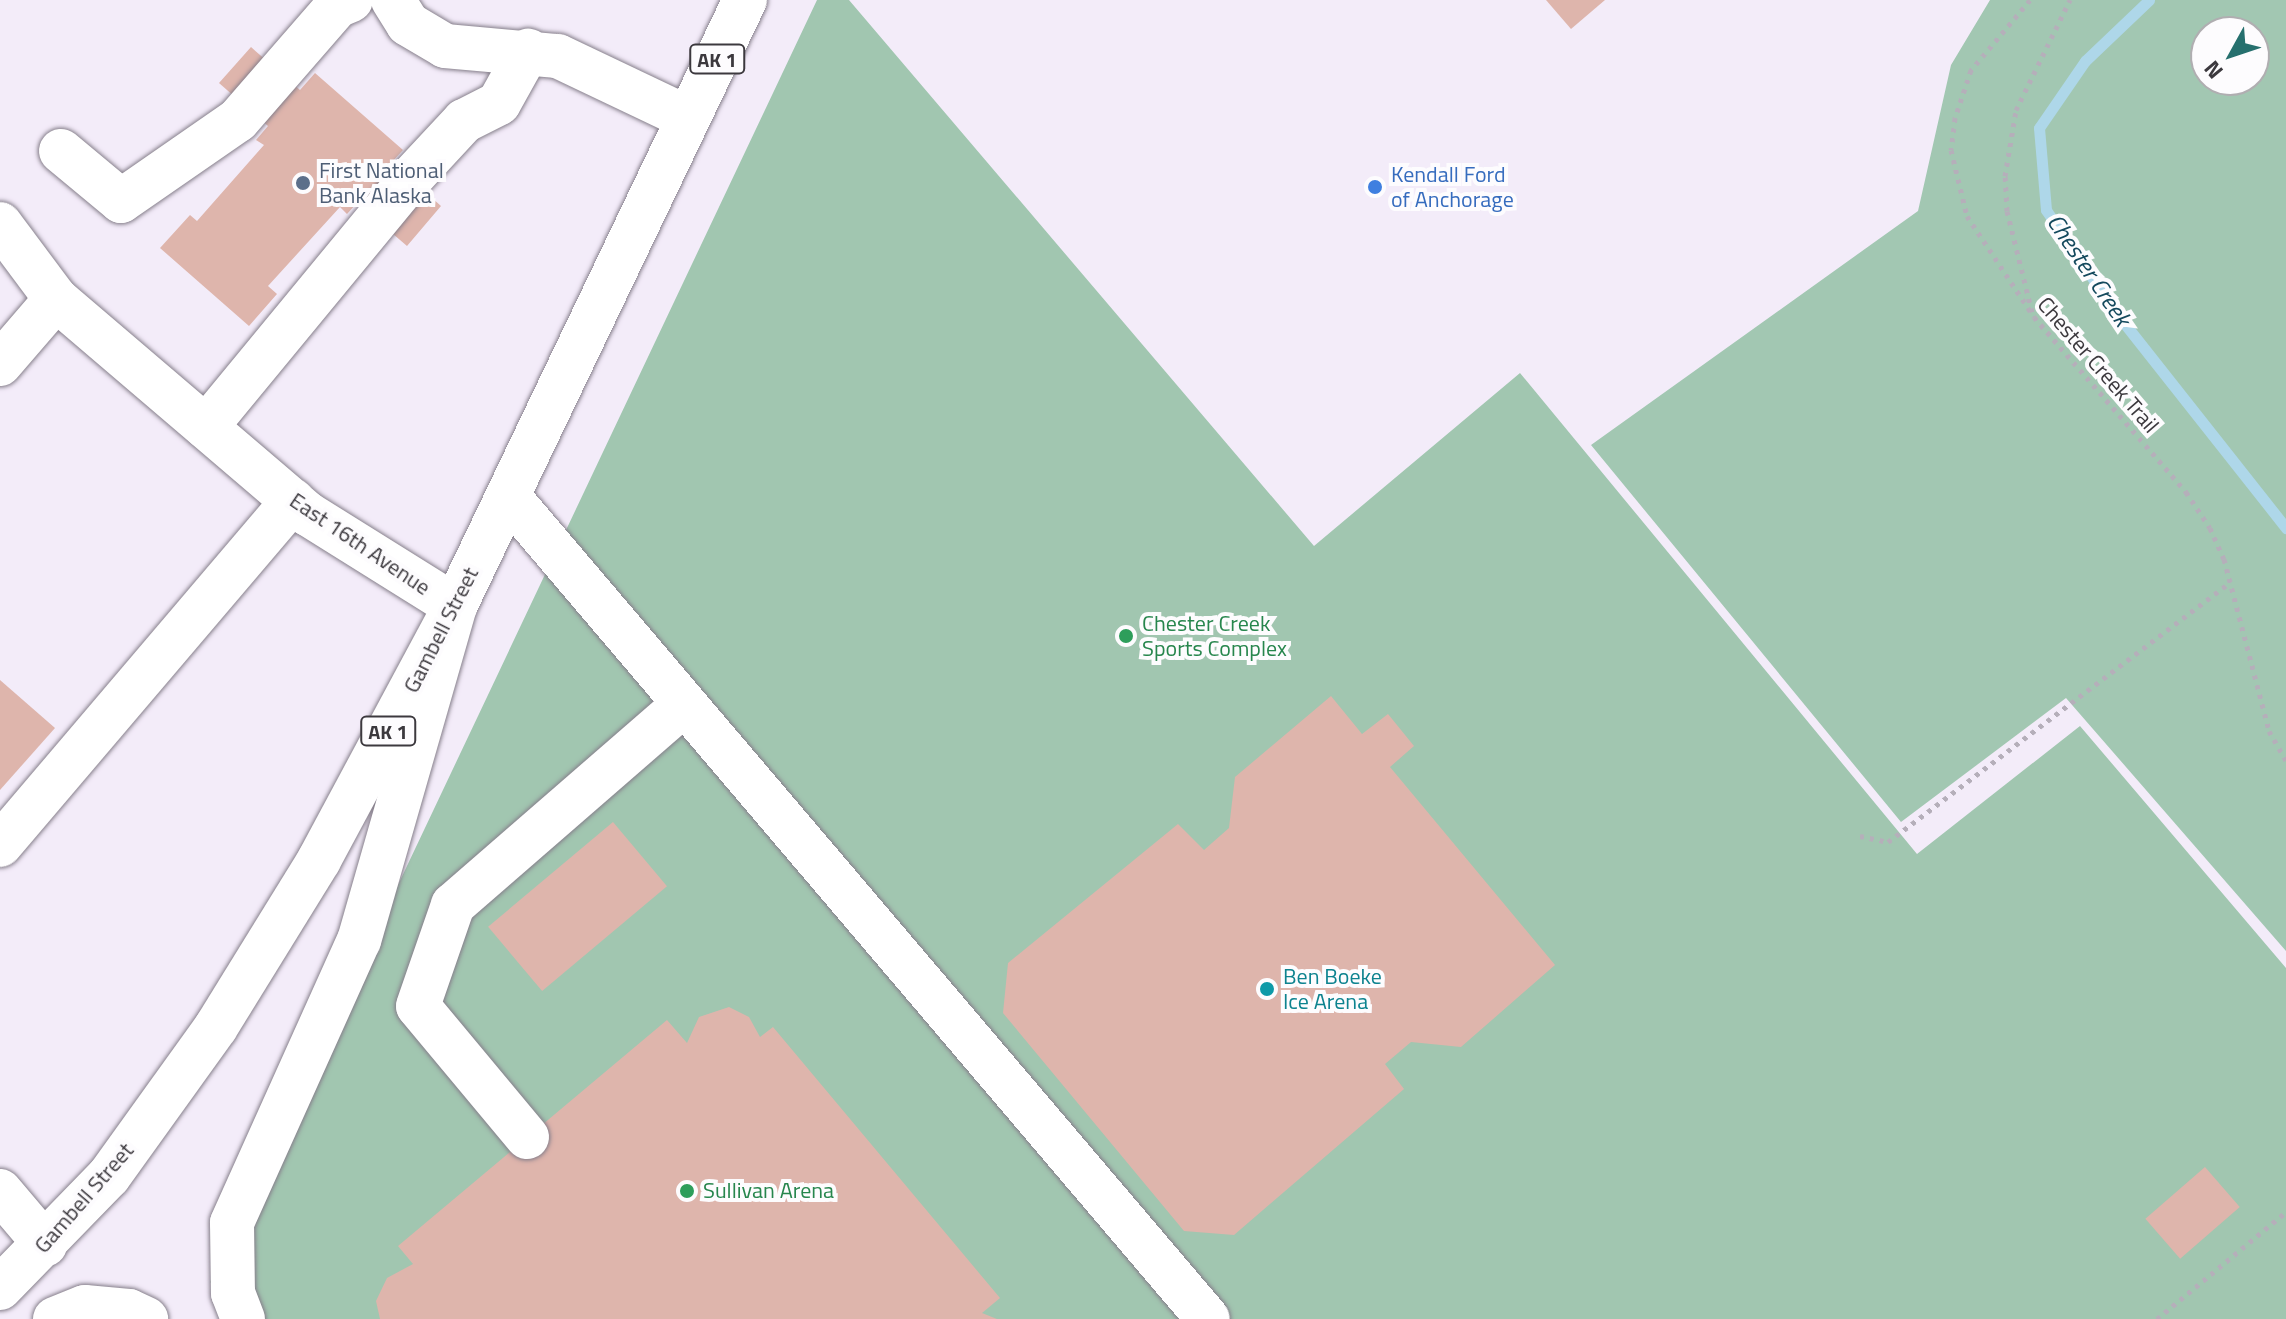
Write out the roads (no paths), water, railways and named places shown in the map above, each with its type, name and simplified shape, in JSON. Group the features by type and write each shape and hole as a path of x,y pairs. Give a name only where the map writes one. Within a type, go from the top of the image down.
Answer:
{"main road":[{"path":"61,151 121,201 238,120 337,6 351,0"},
{"path":"393,0 408,24 445,46 558,56 602,74 688,118"},
{"name":"Gambell Street","path":"0,1288 109,1176 216,1027 319,860 455,606 745,0"},
{"path":"206,427 411,178 464,121 499,103 528,51"},
{"name":"East 16th Avenue","path":"0,224 56,299 293,501 455,606 359,940 232,1223 233,1293 243,1319"},
{"path":"0,364 56,299"},
{"path":"508,496 1208,1319"},
{"path":"0,845 293,501"},
{"path":"527,1137 418,1006 453,905 684,704"},
{"path":"0,1191 45,1244"},
{"path":"55,1319 85,1307 129,1311 146,1319"}],"waterway":[{"name":"Chester Creek","path":"2149,0 2085,61 2039,128 2046,210 2117,314 2286,528"}],"place":[{"name":"First National Bank Alaska","path":"303,183"},
{"name":"Kendall Ford of Anchorage","path":"1375,187"},
{"name":"Chester Creek Sports Complex","path":"1126,636"},
{"name":"Ben Boeke Ice Arena","path":"1267,989"},
{"name":"Sullivan Arena","path":"687,1191"}]}
